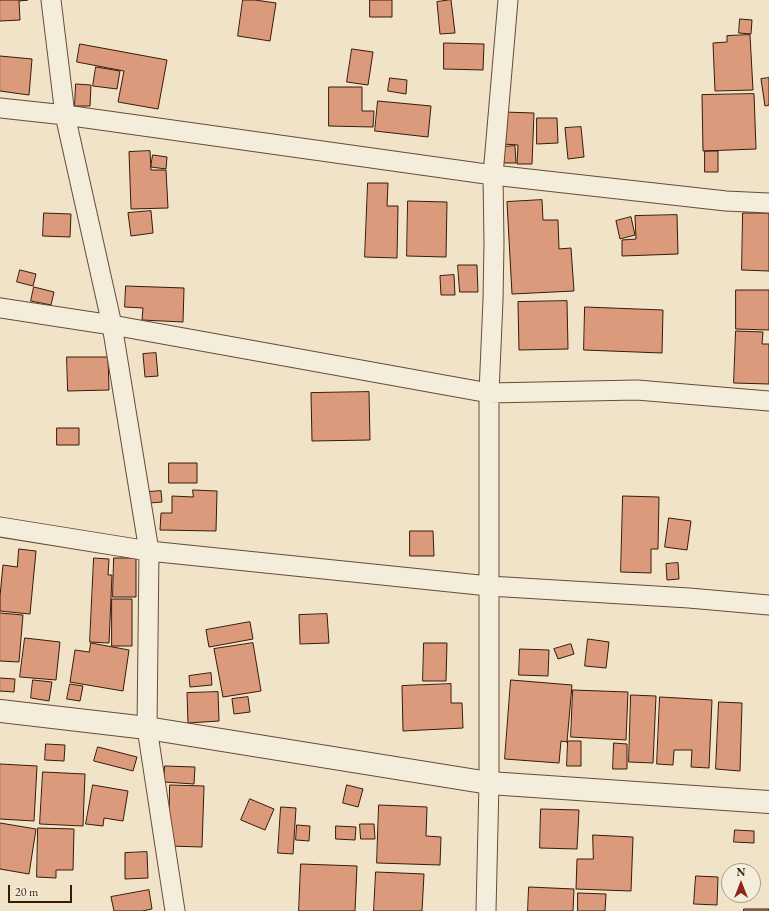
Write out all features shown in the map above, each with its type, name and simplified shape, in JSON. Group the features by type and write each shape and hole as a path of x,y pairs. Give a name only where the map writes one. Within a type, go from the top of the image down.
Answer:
{"street":[{"path":"51,0 65,115 112,326 149,551 147,728 175,911"},
{"path":"486,911 489,586 488,393 493,300 493,175 508,0"},
{"path":"0,108 65,115 493,175 726,201 769,203"},
{"path":"0,308 112,326 488,393 637,390 769,401"},
{"path":"0,527 149,551 489,586 688,598 769,605"},
{"path":"0,711 147,728 488,783 769,802"}],"building":[{"path":"0,0 28,0 19,1 20,20 0,21"},
{"path":"243,0 276,3 270,41 238,36"},
{"path":"370,0 392,0 392,17 370,17"},
{"path":"451,0 455,33 440,34 437,2"},
{"path":"740,19 752,20 751,34 739,33"},
{"path":"750,35 753,90 715,91 713,43 727,42 727,36"},
{"path":"444,43 484,44 483,70 444,69"},
{"path":"80,44 167,60 158,109 118,102 124,71 77,62"},
{"path":"352,49 373,52 368,85 347,82"},
{"path":"0,56 32,59 29,95 0,91"},
{"path":"96,67 120,71 117,89 93,86"},
{"path":"390,78 407,80 406,94 388,91"},
{"path":"769,78 769,105 765,106 761,79"},
{"path":"76,84 91,85 90,106 75,106"},
{"path":"329,87 362,87 362,111 374,111 373,127 329,126"},
{"path":"754,94 756,149 703,151 702,95"},
{"path":"378,101 431,106 428,137 375,131"},
{"path":"504,112 534,113 532,164 517,164 518,145 503,144"},
{"path":"537,118 557,118 558,143 537,144"},
{"path":"581,127 584,157 568,159 565,128"},
{"path":"515,146 516,163 503,163 503,147"},
{"path":"150,151 151,170 166,170 168,208 131,209 129,152"},
{"path":"705,151 718,151 718,172 705,172"},
{"path":"153,155 167,157 166,169 151,167"},
{"path":"368,183 388,183 387,206 398,206 397,258 365,257"},
{"path":"542,200 543,220 558,220 559,249 571,248 574,291 512,294 507,202"},
{"path":"408,201 447,202 446,257 407,256"},
{"path":"151,211 153,233 131,236 128,213"},
{"path":"44,213 71,214 70,237 43,236"},
{"path":"743,213 769,213 769,271 742,270"},
{"path":"677,215 678,254 622,256 622,240 636,239 635,216"},
{"path":"631,217 635,235 620,239 616,221"},
{"path":"458,265 477,265 478,292 460,292"},
{"path":"20,270 36,274 33,286 17,282"},
{"path":"454,275 455,295 441,295 440,276"},
{"path":"126,286 184,288 183,322 142,320 143,308 125,307"},
{"path":"34,287 54,292 51,305 31,301"},
{"path":"736,290 769,290 769,330 736,329"},
{"path":"567,301 568,349 519,350 518,302"},
{"path":"585,307 663,310 662,353 584,350"},
{"path":"736,331 763,332 762,344 769,344 769,384 734,383"},
{"path":"156,353 158,376 145,377 143,354"},
{"path":"67,357 108,357 109,390 68,391"},
{"path":"369,392 370,440 312,441 311,393"},
{"path":"57,428 79,428 79,445 57,445"},
{"path":"169,463 197,463 197,483 169,483"},
{"path":"193,490 217,491 216,531 160,530 161,513 172,513 172,496 193,497"},
{"path":"161,491 162,502 149,503 148,492"},
{"path":"623,496 659,497 658,549 651,549 651,573 621,572"},
{"path":"669,518 691,521 687,550 665,547"},
{"path":"410,531 433,531 434,556 410,556"},
{"path":"19,549 36,551 30,614 0,611 3,565 17,567"},
{"path":"94,558 109,559 108,575 112,575 109,643 90,642"},
{"path":"114,558 136,558 136,597 113,597"},
{"path":"678,563 679,579 667,580 666,564"},
{"path":"112,599 132,599 132,646 112,646"},
{"path":"0,613 23,615 19,662 0,661"},
{"path":"327,614 329,643 300,644 299,615"},
{"path":"250,622 253,639 209,647 206,630"},
{"path":"25,638 60,642 56,680 20,677"},
{"path":"588,639 609,642 606,668 585,666"},
{"path":"91,643 129,650 123,691 70,682 75,650 89,652"},
{"path":"253,643 261,691 223,697 214,649"},
{"path":"424,643 447,643 446,681 423,681"},
{"path":"571,644 574,654 558,659 554,649"},
{"path":"520,649 549,650 548,676 519,675"},
{"path":"211,673 212,685 190,687 189,676"},
{"path":"0,678 15,679 14,692 0,691"},
{"path":"33,680 52,682 49,701 31,698"},
{"path":"511,680 572,685 567,742 561,741 559,763 505,759"},
{"path":"70,684 83,686 80,701 67,699"},
{"path":"451,684 451,703 462,703 463,728 403,731 402,686"},
{"path":"573,690 628,692 626,740 571,737"},
{"path":"218,692 219,721 188,723 187,693"},
{"path":"631,695 656,696 653,763 629,762"},
{"path":"248,697 250,712 234,714 232,699"},
{"path":"660,697 712,700 709,768 691,767 692,750 674,750 673,765 657,764"},
{"path":"719,702 742,703 740,771 716,769"},
{"path":"568,741 581,741 581,766 567,766"},
{"path":"614,743 627,744 627,769 613,769"},
{"path":"46,744 65,745 64,761 45,760"},
{"path":"98,747 137,757 133,771 94,761"},
{"path":"0,764 37,766 34,821 0,819"},
{"path":"165,766 195,767 194,784 164,782"},
{"path":"43,772 85,774 83,826 40,824"},
{"path":"93,785 128,791 123,821 104,818 103,826 86,824"},
{"path":"170,785 204,786 202,847 169,846"},
{"path":"347,785 363,789 358,807 343,803"},
{"path":"250,799 274,809 265,830 241,820"},
{"path":"379,805 427,807 426,836 441,837 440,865 377,863"},
{"path":"281,807 296,808 293,854 278,853"},
{"path":"541,809 579,810 577,849 540,848"},
{"path":"0,823 36,829 29,874 0,869"},
{"path":"360,824 374,824 375,839 361,839"},
{"path":"297,825 310,826 309,841 296,840"},
{"path":"336,826 356,827 355,840 336,839"},
{"path":"38,828 74,829 73,870 56,870 56,878 37,877"},
{"path":"735,830 754,831 754,843 734,842"},
{"path":"593,835 633,837 631,891 576,889 577,859 593,859"},
{"path":"147,852 148,878 125,879 125,853"},
{"path":"301,864 357,866 355,911 299,911"},
{"path":"376,872 424,874 422,911 374,911"},
{"path":"696,876 718,877 717,905 694,904"},
{"path":"529,887 574,889 573,911 528,911"},
{"path":"149,890 152,909 142,911 114,911 111,897"},
{"path":"578,893 606,894 605,911 578,911"},
{"path":"744,909 769,909 769,911 744,911"}]}
